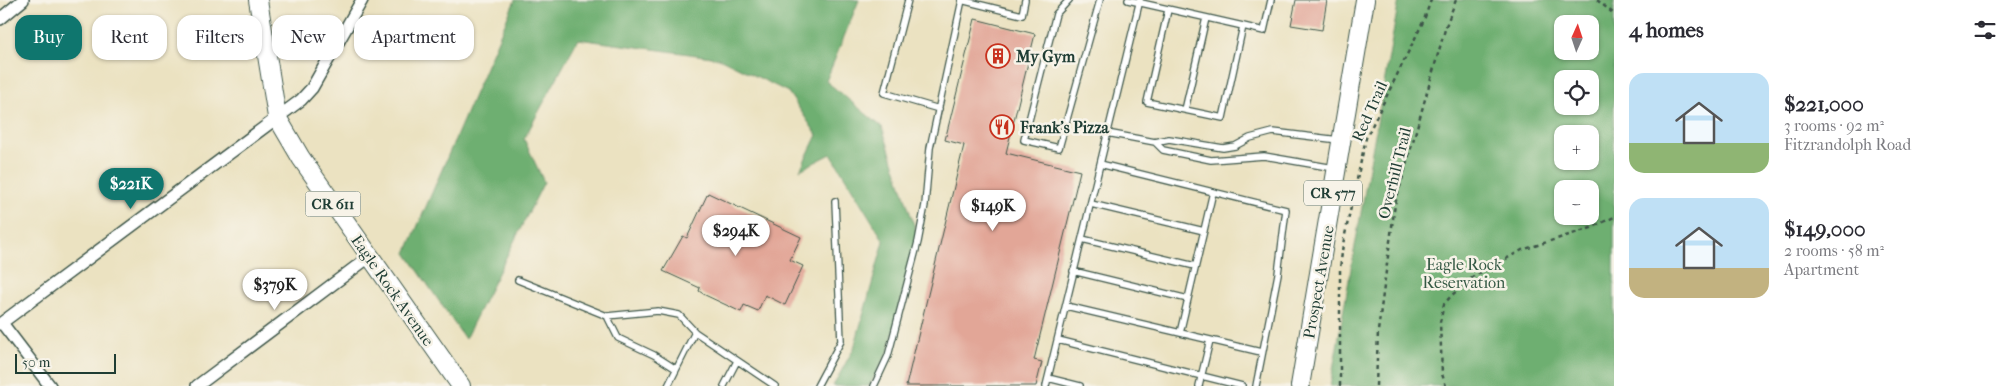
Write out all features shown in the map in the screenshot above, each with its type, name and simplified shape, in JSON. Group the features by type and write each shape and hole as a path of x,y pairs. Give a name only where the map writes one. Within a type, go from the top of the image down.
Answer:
{"main road":[{"name":"Eagle Rock Avenue","path":"258,0 277,117 301,158 461,386"},
{"name":"Prospect Avenue","path":"1300,386 1365,0"}],"street":[{"path":"0,18 23,0"},
{"path":"50,386 1,324 301,100 312,88 362,0"},
{"path":"197,386 369,257"}],"lane":[{"path":"908,0 884,93 939,109"},
{"path":"874,386 888,356 918,242 925,205 930,148 962,0 984,3 1022,15 1025,0"},
{"path":"1069,0 1056,14 1024,140 1059,148 1100,0"},
{"path":"1128,0 1264,31 1271,0"},
{"path":"1046,386 1139,2"},
{"path":"1168,10 1147,102 1223,118 1243,26"},
{"path":"1185,110 1206,18"},
{"path":"1107,133 1155,142 1169,139 1223,148 1235,146 1250,138 1273,132 1342,141"},
{"path":"1155,142 1163,150 1211,160 1264,156 1337,169"},
{"path":"1100,164 1286,210 1278,274 1261,352 1256,386"},
{"path":"1180,333 1213,192"},
{"path":"817,386 841,341 835,201"},
{"path":"1091,204 1204,231"},
{"path":"1082,239 1195,266"},
{"path":"1074,271 1188,299"},
{"path":"518,280 607,316 658,311 679,315 695,332 775,386"},
{"path":"1066,306 1261,352"},
{"path":"607,316 618,338 654,355 676,369"},
{"path":"668,386 695,332"},
{"path":"1058,340 1242,386"},
{"path":"1199,386 1210,340"},
{"path":"724,386 737,360"},
{"path":"1048,378 1080,386"}],"path":[{"name":"Red Trail","path":"1340,386 1340,269 1343,244 1366,138 1424,20 1431,0"},
{"name":"Overhill Trail","path":"1376,386 1378,330 1395,204 1446,26 1456,0"},
{"path":"1597,0 1614,14"},
{"path":"1446,386 1442,374 1440,322 1444,304 1452,295 1473,277 1522,250 1591,228 1614,217"}],"green space":[{"path":"515,0 859,0 826,81 882,127 917,234 889,350 869,386 833,386 854,348 884,241 831,154 800,170 817,135 788,92 719,58 578,39 524,139 544,182 465,339 406,253"},
{"name":"Eagle Rock Reservation","path":"1399,0 1614,0 1614,386 1330,386"}],"building":[{"path":"1296,0 1327,0 1322,30 1291,25"},
{"path":"975,19 1035,34 1006,153 1080,171 1034,360 1042,362 1036,386 906,386 964,145 945,140"},
{"path":"708,193 801,237 790,260 803,266 785,305 765,295 758,311 744,305 741,312 705,295 699,291 700,288 663,271 683,236 687,238"}],"place":[{"name":"My Gym","path":"998,56"},
{"name":"Frank’s Pizza","path":"1002,127"}]}
